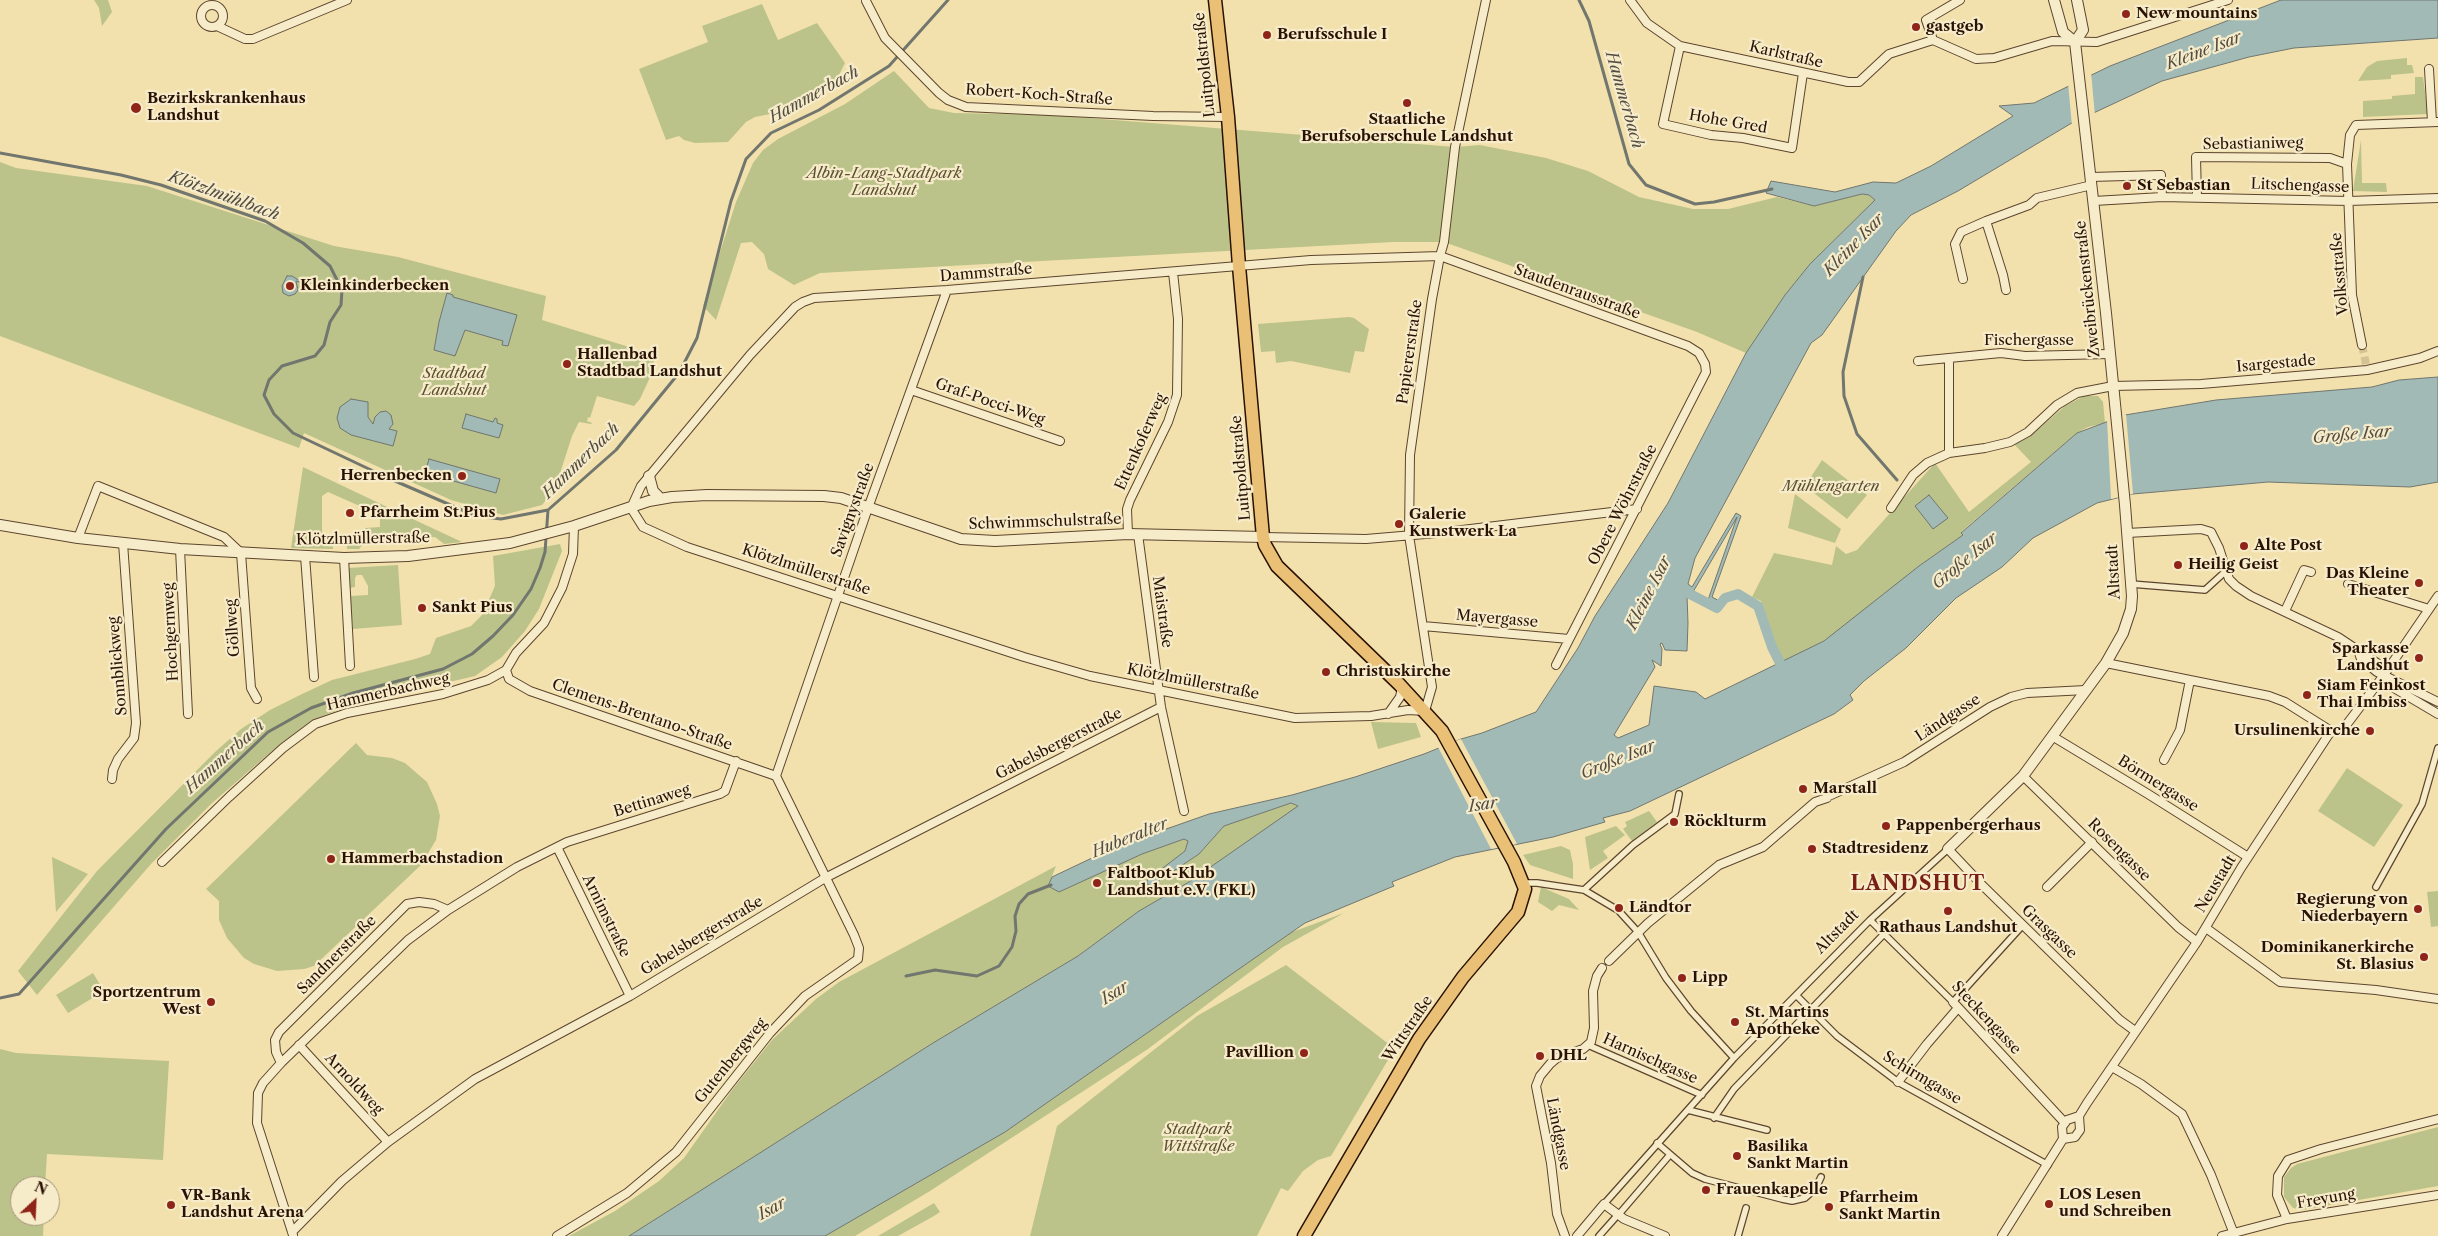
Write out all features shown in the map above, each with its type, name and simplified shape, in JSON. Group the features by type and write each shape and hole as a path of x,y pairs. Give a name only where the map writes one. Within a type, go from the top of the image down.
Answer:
{"main road":[{"name":"Luitpoldstraße","path":"1215,0 1228,117 1263,537 1277,566 1425,711 1449,743 1524,883"},
{"name":"Wittstraße","path":"1304,1236 1419,1039 1463,977 1518,912 1524,895 1524,883"}],"street":[{"path":"217,26 245,38 253,39 346,0"},
{"name":"Papiererstraße","path":"1425,711 1432,687 1409,535 1410,455 1455,147 1486,0"},
{"name":"Karlstraße","path":"1630,0 1647,23 1669,41 1680,46 1834,80 1859,82 1889,54 1933,40"},
{"path":"1960,0 1926,20 1933,40 1976,59 1994,58 2052,41 2097,42 2228,0"},
{"path":"2054,0 2063,32 2075,42"},
{"path":"2075,42 2083,30 2077,0"},
{"name":"Robert-Koch-Straße","path":"866,1 885,38 895,49 948,100 966,107 1153,116 1228,117"},
{"name":"Zweibrückenstraße","path":"2075,42 2094,201 2127,533"},
{"name":"Hohe Gred","path":"1680,46 1663,124 1711,135 1743,138 1792,148 1803,73"},
{"path":"2429,69 2435,122"},
{"name":"Volksstraße","path":"2362,345 2352,295 2347,164 2350,135 2356,126 2435,122"},
{"name":"Sebastianiweg","path":"2197,197 2196,157 2330,158 2347,164"},
{"path":"1963,279 1955,244 1961,232 2029,205 2037,198 2091,181 2161,175 2162,197"},
{"name":"Litschengasse","path":"2094,201 2162,197 2349,201 2438,198"},
{"path":"1986,221 2006,290"},
{"name":"Dammstraße","path":"631,508 640,486 750,355 803,302 814,298 947,290 1311,260 1440,256"},
{"name":"Staudenrausstraße","path":"1440,256 1688,346 1702,357"},
{"name":"Ettenkoferweg","path":"1133,534 1127,509 1168,422 1177,396 1178,319 1173,272"},
{"name":"Savignystraße","path":"776,776 837,596 947,290"},
{"name":"Isargestade","path":"1891,508 1913,474 1937,457 1949,453 2010,442 2028,432 2057,405 2077,393 2113,386 2201,384 2366,367 2420,358 2438,351"},
{"name":"Fischergasse","path":"1918,361 2001,353 2046,355 2110,354"},
{"name":"Obere Wöhrstraße","path":"1556,665 1706,372 1706,364 1702,357"},
{"path":"1949,358 1947,402 1949,453"},
{"name":"Graf-Pocci-Weg","path":"911,390 1060,440"},
{"path":"648,476 653,491 661,499"},
{"path":"78,538 98,486 224,537 241,553"},
{"name":"Schwimmschulstraße","path":"631,508 661,499 707,495 824,496 840,498 961,539 993,541 1133,534 1366,539 1637,509"},
{"name":"Klötzlmüllerstraße","path":"0,525 78,538 180,549 344,558 408,556 510,543 631,508 643,526 687,547 1024,657 1090,676 1295,718 1371,716 1408,710 1425,711"},
{"name":"Hammerbachweg","path":"162,862 256,772 315,724 347,713 443,694 488,680 506,670 516,653 544,623 562,588 572,554 574,526"},
{"path":"2127,533 2201,529 2211,532 2219,548 2229,579 2236,586 2326,630 2359,653 2368,666 2438,702"},
{"name":"Altstadt","path":"1577,1236 1657,1143 1734,1058 1870,920 1948,849 2023,776 2106,663 2129,618 2131,584 2127,533"},
{"name":"Maistraße","path":"1133,534 1161,691 1161,706 1184,811"},
{"name":"Sonnblickweg","path":"112,779 113,770 118,760 134,738 136,723 124,543"},
{"name":"Hochgernweg","path":"180,549 188,714"},
{"name":"Göllweg","path":"241,553 252,688 257,699"},
{"path":"305,556 314,677"},
{"path":"344,558 350,666"},
{"path":"2285,611 2304,570 2311,572"},
{"path":"2131,584 2205,590 2226,571"},
{"path":"2348,584 2429,609"},
{"path":"2384,675 2438,596"},
{"name":"Mayergasse","path":"1423,626 1569,639"},
{"path":"2106,663 2269,696 2284,702 2331,731"},
{"name":"Clemens-Brentano-Straße","path":"506,670 509,679 530,691 776,776"},
{"path":"2384,675 2389,685 2402,695 2438,714"},
{"name":"Neustadt","path":"2063,1139 2075,1137 2080,1130 2079,1116 2197,942 2248,857 2331,731 2341,731 2384,675"},
{"path":"2164,760 2180,730 2190,680"},
{"path":"1388,714 1400,697 1402,688"},
{"name":"Ländgasse","path":"1609,961 1638,932 1719,865 1763,847 1815,802 1904,762 1990,707 2011,697 2027,693 2086,690"},
{"name":"Gabelsbergerstraße","path":"292,1234 342,1181 388,1142 475,1079 630,996 826,878 1161,706"},
{"name":"Börmergasse","path":"2052,736 2248,857"},
{"path":"2376,887 2422,804 2438,748"},
{"name":"Bettinaweg","path":"557,848 567,842 720,794 725,791 736,761"},
{"path":"776,776 826,878"},
{"name":"Rosengasse","path":"2023,776 2178,927 2197,942"},
{"path":"1584,890 1633,845 1675,814 1679,794"},
{"path":"2047,887 2092,842"},
{"path":"292,1234 257,1123 258,1093 263,1083 299,1045 408,940 448,910 517,867 557,848"},
{"name":"Arnimstraße","path":"557,848 630,996"},
{"name":"Grasgasse","path":"1948,849 1982,885 2120,1020 2135,1031"},
{"name":"Gutenbergweg","path":"557,1236 627,1193 676,1152 770,1033 806,996 858,959 859,948 826,878"},
{"path":"1524,883 1537,883 1584,890 1617,909 1638,932 1666,978 1690,1011 1734,1058"},
{"name":"Sandnerstraße","path":"281,1063 276,1052 275,1040 279,1032 407,904 419,902 434,904 448,910"},
{"name":"Steckengasse","path":"1870,920 1883,935 1956,1005 2065,1123"},
{"path":"1898,1082 1956,1005 2023,925"},
{"path":"2206,928 2280,982 2376,990 2438,999"},
{"path":"1714,1118 1734,1088 1883,935"},
{"path":"1588,1045 1594,1028 1594,985 1602,968"},
{"name":"Schirmgasse","path":"1796,995 1837,1036 1898,1082 2048,1165"},
{"name":"Arnoldweg","path":"299,1045 388,1142"},
{"name":"Ländgasse","path":"1565,1236 1554,1217 1551,1163 1536,1086 1540,1076 1550,1064 1588,1045"},
{"name":"Harnischgasse","path":"1588,1045 1702,1095"},
{"path":"2112,1067 2141,1084 2182,1114 2211,1175 2234,1234"},
{"path":"1688,1110 1766,1130"},
{"name":"Neustadt","path":"2002,1236 2063,1139 2061,1133 2065,1123 2073,1117 2079,1116"},
{"name":"Freyung","path":"2438,1120 2321,1149 2288,1160 2278,1176 2277,1195 2287,1219 2438,1195"},
{"path":"1657,1143 1692,1173 1705,1179 1782,1199 1792,1201 1805,1198 1816,1188 1821,1177"},
{"path":"1620,1213 1668,1157"},
{"path":"1604,1204 1624,1219 1665,1236"},
{"path":"1738,1236 1746,1208"},
{"path":"1599,1236 1615,1218"},
{"path":"2222,1236 2287,1219"}],"green space":[{"path":"94,0 108,0 112,12 102,26 99,8"},
{"path":"762,4 778,40 817,23 845,63 835,83 796,109 755,117 746,122 728,142 695,143 684,140 679,136 666,140 639,69 708,42 702,26"},
{"path":"2407,58 2407,65 2412,65 2414,73 2391,75 2391,79 2358,81 2367,67 2377,61"},
{"name":"Albin-Lang-Stadtpark Landshut","path":"894,71 929,108 954,113 1051,115 1455,147 1480,145 1546,158 1588,171 1639,197 1693,209 1728,209 1777,197 1814,206 1862,194 1869,195 1875,200 1810,264 1785,295 1746,353 1697,332 1444,242 1393,242 820,273 794,285 768,269 764,254 752,242 741,243 716,320 703,306 736,202 753,163 763,150 778,139 845,104"},
{"path":"2415,77 2423,77 2428,114 2363,117 2363,101 2392,99 2392,96 2415,94"},
{"path":"2361,140 2362,183 2386,183 2387,192 2353,191"},
{"name":"Stadtbad Landshut","path":"0,162 16,168 147,186 334,246 398,257 546,296 542,320 655,355 652,373 640,399 634,406 597,396 590,418 588,417 587,421 592,423 579,422 572,436 555,489 542,505 503,515 451,500 304,433 299,448 0,336"},
{"path":"1354,318 1369,329 1364,352 1355,351 1350,373 1291,361 1276,363 1275,351 1261,352 1258,324"},
{"path":"2084,396 2098,396 2103,402 2105,423 2088,427 2077,433 1961,532 1963,535 1919,566 1855,619 1824,641 1782,662 1771,639 1761,601 1752,597 1774,553 1832,565 1836,546 1846,554 1857,550 1935,463 1969,512 2031,462 2012,442 2034,433 2065,406"},
{"name":"Mühlengarten","path":"1822,460 1867,495 1847,519 1805,486"},
{"path":"303,467 462,542 444,544 435,537 366,541 359,549 347,549 347,540 359,542 364,538 365,528 380,527 380,515 328,492 322,496 322,534 333,534 333,549 291,548"},
{"path":"1795,494 1841,529 1835,543 1788,528"},
{"path":"560,544 562,551 539,609 525,631 502,657 475,676 351,705 312,720 279,745 211,804 151,864 37,995 18,971 97,871 215,752 241,729 270,710 332,680 430,654 436,638 471,626 482,615 495,586 493,556"},
{"path":"398,565 402,625 353,629 350,596 368,595 368,586 362,575 357,575 355,587 349,588 348,568"},
{"path":"1371,722 1416,723 1421,737 1378,749"},
{"name":"Hammerbachstadion","path":"356,743 367,755 392,758 405,763 427,782 440,816 436,840 421,865 314,966 304,969 277,971 254,964 244,958 227,938 219,920 219,901 206,889"},
{"path":"2347,768 2403,805 2374,847 2318,811"},
{"path":"1291,803 1298,807 1189,882 1139,911 1078,956 933,1043 629,1236 569,1236 615,1211 659,1181 684,1158 732,1090 772,1040 816,999 839,982 1056,866 1048,886 1059,892 1142,854 1184,839 1188,841 1185,851 1147,880 1151,886 1199,854 1224,826"},
{"path":"1649,811 1657,822 1632,841 1623,829 1627,826 1625,822"},
{"path":"1616,826 1625,835 1603,851 1608,858 1590,870 1585,837"},
{"path":"1561,846 1570,850 1573,864 1573,879 1530,865 1523,855"},
{"path":"52,857 88,874 56,912"},
{"path":"1541,887 1569,899 1579,910 1559,905 1552,911 1538,902"},
{"path":"2438,891 2438,926 2431,927 2427,892"},
{"path":"1344,913 1283,947 1148,1049 930,1191 855,1236 825,1236 1005,1132 1292,932"},
{"name":"Stadtpark Wittstraße","path":"1286,965 1390,1045 1391,1055 1331,1156 1318,1160 1303,1171 1288,1191 1281,1188 1257,1236 1030,1236 1057,1126 1197,1016"},
{"path":"93,973 104,991 68,1013 56,995"},
{"path":"0,1049 16,1053 169,1061 163,1160 47,1154 46,1176 10,1176 10,1226 44,1226 43,1236 0,1236"},
{"path":"2438,1127 2438,1186 2302,1210 2293,1208 2284,1197 2284,1177 2297,1164"},
{"path":"934,1203 940,1212 934,1216 898,1236 878,1236"}],"water":[{"path":"2281,0 2438,0 2438,38 2294,48 2249,57 2162,81 2070,124 1958,191 1911,215 1896,231 1822,335 1811,343 1695,558 1688,584 1692,587 1736,513 1741,516 1712,597 1721,602 1719,606 1708,600 1737,517 1693,592 1690,590 1687,595 1687,651 1665,650 1662,643 1660,644 1662,649 1661,666 1652,660 1655,667 1614,735 1618,738 1649,725 1654,686 1696,692 1705,699 1824,641 1919,566 1963,535 1961,533 2077,433 2125,415 2216,400 2372,387 2399,380 2438,377 2438,482 2410,487 2268,482 2133,494 2097,503 2033,538 2002,567 1956,598 1906,648 1864,681 1850,695 1853,700 1834,714 1630,811 1603,818 1605,822 1553,837 1455,857 1392,882 1394,886 1305,923 1005,1132 825,1236 629,1236 933,1043 1078,956 1139,911 1189,882 1298,806 1291,803 1224,826 1199,854 1151,886 1147,884 1147,880 1185,851 1188,841 1184,839 1142,854 1059,892 1048,886 1052,877 1115,847 1209,814 1292,795 1355,777 1424,754 1536,712 1668,503 1746,353 1785,295 1810,264 1875,200 1869,195 1862,194 1814,206 1766,193 1771,181 1835,192 1873,182 1896,183 1931,166 2013,116 1999,106 2034,103 2110,66"},
{"name":"Kleinkinderbecken","path":"287,276 292,276 303,283 296,281 298,290 295,294 289,296 283,293 282,286"},
{"path":"447,293 453,295 453,297 517,315 508,346 502,345 503,341 465,330 455,356 434,350"},
{"path":"351,399 368,402 368,417 373,424 375,417 380,412 386,411 391,415 393,424 389,429 397,431 393,446 351,435 340,428 337,418 340,407"},
{"path":"466,414 493,422 495,418 497,419 497,423 503,425 499,438 462,428"},
{"name":"Herrenbecken","path":"429,459 500,479 496,493 425,473"},
{"path":"1929,495 1948,518 1933,529 1915,506"}],"pier":[{"path":"2091,72 2095,116 2072,126 2068,83"},
{"path":"2126,414 2133,494 2111,499 2107,420"},
{"path":"1461,739 1517,844 1491,849 1438,747"}],"waterway":[{"name":"Hammerbach","path":"0,998 19,994 166,829 268,732 311,708 353,693 443,669 472,654 513,615 531,589 540,568 545,552 548,510 616,450 679,373 697,338 731,201 746,159 771,133 819,110 889,66 948,0"},
{"name":"Hammerbach","path":"1579,0 1589,21 1629,164 1646,185 1695,204 1714,202 1772,189"},
{"name":"Klötzlmühlbach","path":"0,153 121,175 161,185 265,221 303,243 330,266 342,290 341,305 330,322 324,345 315,356 282,366 269,380 264,395 274,414 293,433 388,478 476,516 501,519 548,510"},
{"path":"1863,277 1843,372 1844,396 1857,434 1897,480"},
{"path":"1688,593 1717,608 1725,598 1738,594 1758,606 1772,647 1780,663"},
{"name":"Huberalter","path":"906,976 935,970 977,976 999,966 1012,947 1016,931 1015,916 1019,904 1028,894 1051,885"}],"tunnel":[{"path":"2362,345 2366,364"}],"place":[{"name":"New mountains","path":"2126,14"},
{"name":"gastgeb","path":"1916,27"},
{"name":"Berufsschule I","path":"1267,35"},
{"name":"Staatliche Berufsoberschule Landshut","path":"1407,103"},
{"name":"Bezirkskrankenhaus Landshut","path":"136,108"},
{"name":"St Sebastian","path":"2127,186"},
{"name":"Kleinkinderbecken","path":"290,286"},
{"name":"Hallenbad Stadtbad Landshut","path":"567,364"},
{"name":"Herrenbecken","path":"462,476"},
{"name":"Pfarrheim St.Pius","path":"350,513"},
{"name":"Galerie Kunstwerk La","path":"1399,524"},
{"name":"Alte Post","path":"2244,546"},
{"name":"Heilig Geist","path":"2178,565"},
{"name":"Das Kleine Theater","path":"2419,583"},
{"name":"Sankt Pius","path":"422,608"},
{"name":"Sparkasse Landshut","path":"2419,658"},
{"name":"Christuskirche","path":"1326,672"},
{"name":"Siam Feinkost Thai Imbiss","path":"2307,695"},
{"name":"Ursulinenkirche","path":"2370,731"},
{"name":"Marstall","path":"1803,789"},
{"name":"Röcklturm","path":"1674,822"},
{"name":"Pappenbergerhaus","path":"1886,826"},
{"name":"Stadtresidenz","path":"1812,849"},
{"name":"Hammerbachstadion","path":"331,859"},
{"name":"Faltboot-Klub Landshut e.V. (FKL)","path":"1097,883"},
{"name":"Ländtor","path":"1619,908"},
{"name":"Regierung von Niederbayern","path":"2418,909"},
{"name":"Rathaus Landshut","path":"1948,911"},
{"name":"Dominikanerkirche St. Blasius","path":"2424,957"},
{"name":"Lipp","path":"1682,978"},
{"name":"Sportzentrum West","path":"211,1002"},
{"name":"St. Martins Apotheke","path":"1735,1022"},
{"name":"Pavillion","path":"1304,1053"},
{"name":"DHL","path":"1540,1056"},
{"name":"Basilika Sankt Martin","path":"1737,1156"},
{"name":"Frauenkapelle","path":"1706,1190"},
{"name":"LOS Lesen und Schreiben","path":"2049,1204"},
{"name":"VR-Bank Landshut Arena","path":"171,1205"},
{"name":"Pfarrheim Sankt Martin","path":"1829,1207"}],"district":[{"name":"LANDSHUT","path":"1918,884"}],"water label":[{"name":"Kleine Isar","path":"2204,51"},
{"name":"Kleine Isar","path":"1854,245"},
{"name":"Große Isar","path":"2352,435"},
{"name":"Große Isar","path":"1965,561"},
{"name":"Kleine Isar","path":"1649,593"},
{"name":"Große Isar","path":"1618,760"},
{"name":"Isar","path":"1483,805"},
{"name":"Isar","path":"1115,993"},
{"name":"Isar","path":"772,1209"}]}
